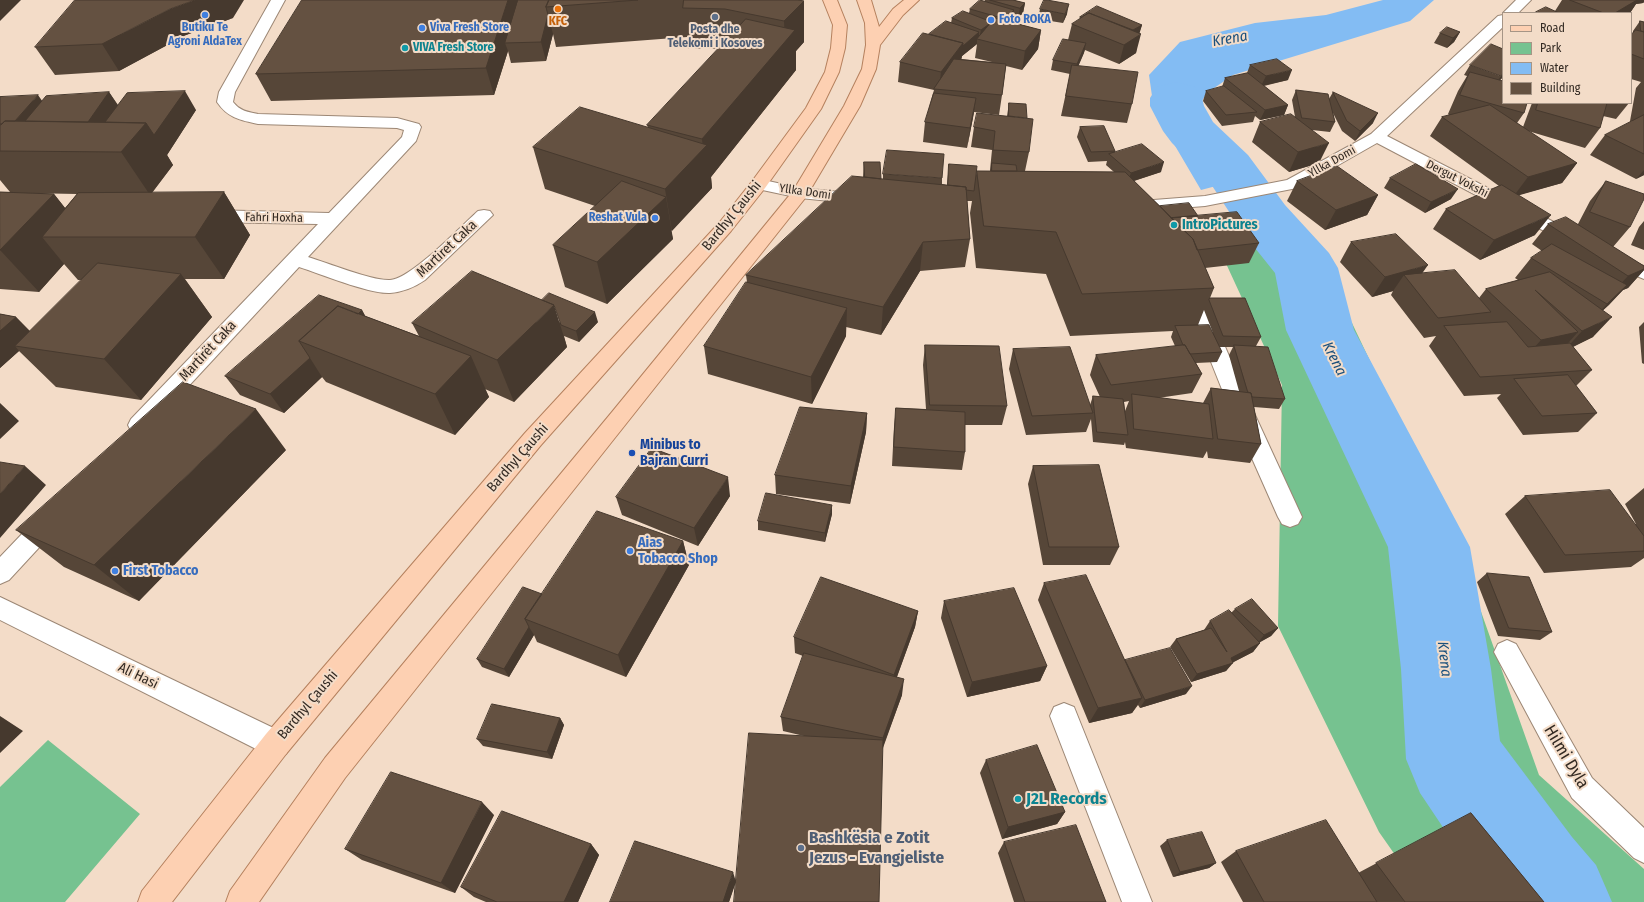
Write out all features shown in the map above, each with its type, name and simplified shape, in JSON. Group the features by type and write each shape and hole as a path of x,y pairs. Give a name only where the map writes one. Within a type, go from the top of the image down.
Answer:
{"main road":[{"name":"Bardhyl Çaushi","path":"153,902 276,744 534,439 725,227 759,184 813,109 832,72 838,48 840,25 830,0"},
{"path":"241,902 335,768 620,418 800,193 852,106 869,69 873,45 872,23 864,0"},
{"path":"873,45 898,12 912,0"}],"street":[{"name":"Martirët Caka","path":"126,439 410,138 413,127 397,123 258,119 242,116 230,110 225,102 226,92 278,0"},
{"path":"1511,12 1524,0"},
{"name":"Yllka Domi","path":"1132,225 1115,208 1205,201 1292,184 1377,137 1502,20"},
{"name":"Dergut Vokshi","path":"1377,137 1629,268 1644,273"},
{"name":"Yllka Domi","path":"759,184 800,193 878,200"},
{"name":"Martiret Caka","path":"295,259 380,286 400,286 418,276 484,215"},
{"name":"Fahri Hoxha","path":"192,216 332,219"},
{"path":"1182,276 1187,281 1238,402 1290,518"},
{"path":"0,573 60,509"},
{"name":"Ali Hasi","path":"0,608 276,744"},
{"name":"Hilmi Dyla","path":"1507,652 1582,788 1644,848"},
{"path":"1064,716 1137,902"}],"green space":[{"path":"1243,219 1352,323 1457,544 1539,775 1644,869 1644,902 1428,902 1379,832 1278,626 1282,385 1211,231"},
{"path":"48,740 140,814 65,902 0,902 0,787"}],"water":[{"path":"1383,0 1434,0 1410,21 1233,75 1207,93 1196,110 1254,176 1201,190 1154,110 1149,75 1180,42 1255,23 1326,15"}],"building":[{"path":"75,0 195,0 170,9 102,44 35,47"},
{"name":"VIVA Fresh Store","path":"302,0 508,0 486,68 256,74"},
{"path":"518,0 549,0 546,7 548,15 541,42 505,43"},
{"path":"549,0 638,0 546,7"},
{"path":"684,0 804,1 784,21 725,9 683,8"},
{"path":"980,0 1014,10 1005,19 970,9"},
{"path":"990,0 1013,0 1025,3 1020,8"},
{"path":"1044,0 1069,4 1065,14 1040,9"},
{"path":"1570,0 1637,0 1617,12 1601,12"},
{"path":"1097,6 1142,25 1133,30 1089,13 1080,17"},
{"path":"1546,7 1557,12 1536,12"},
{"path":"963,11 992,22 981,30 952,18"},
{"path":"1089,13 1141,34 1124,45 1072,24"},
{"path":"995,18 1041,30 1025,51 977,39"},
{"path":"746,19 795,30 702,139 647,125"},
{"path":"946,21 979,32 963,46 963,43 929,34"},
{"path":"1640,21 1644,22 1644,32 1641,31"},
{"path":"1447,27 1460,32 1453,38 1440,33"},
{"path":"1636,30 1644,32 1644,59 1632,54 1632,34"},
{"path":"923,33 963,43 941,72 900,62"},
{"path":"1063,39 1086,43 1077,64 1053,60"},
{"path":"1491,44 1502,49 1501,76 1470,65"},
{"path":"954,59 1006,64 1002,95 934,89"},
{"path":"1277,59 1292,70 1266,76 1250,65"},
{"path":"1072,65 1138,72 1132,104 1066,96"},
{"path":"1470,72 1502,81 1502,104 1527,104 1524,113 1460,95"},
{"path":"1248,73 1288,105 1265,110 1225,78"},
{"path":"1224,86 1257,112 1226,115 1206,91"},
{"path":"1296,90 1328,94 1335,122 1302,118"},
{"path":"185,91 154,135 146,123 105,122 127,93"},
{"path":"109,92 88,122 25,121 46,96"},
{"path":"1333,92 1378,113 1360,131 1347,121"},
{"path":"934,93 976,98 970,128 925,122"},
{"path":"38,95 15,121 5,121 0,124 0,97"},
{"path":"1009,103 1026,104 1027,118 1009,116"},
{"path":"1538,104 1607,104 1600,128 1536,110"},
{"path":"1490,105 1577,163 1528,177 1442,117"},
{"path":"580,107 707,145 665,189 533,147"},
{"path":"977,113 1033,119 1029,152 993,150 995,131 974,127"},
{"path":"1291,114 1329,143 1298,152 1260,122"},
{"path":"1644,115 1644,154 1605,135"},
{"path":"5,121 146,123 121,152 0,151 0,126"},
{"path":"1104,126 1115,151 1091,152 1080,127"},
{"path":"1142,144 1164,162 1131,173 1109,154"},
{"path":"887,150 944,154 942,178 883,174"},
{"path":"864,162 880,162 881,179 865,177"},
{"path":"992,163 1016,165 1017,171 992,171"},
{"path":"949,164 977,166 974,191 966,190 966,187 948,185"},
{"path":"1416,164 1458,189 1431,202 1390,178"},
{"path":"1337,166 1378,195 1336,210 1297,181"},
{"path":"977,171 1125,172 1193,239 1214,288 1082,294 1056,232 984,226"},
{"path":"852,176 966,187 970,239 923,242 883,307 746,275"},
{"path":"622,181 666,197 597,262 553,245"},
{"path":"1606,181 1644,194 1644,199 1630,227 1590,212"},
{"path":"1502,185 1551,215 1494,240 1446,209"},
{"path":"0,192 54,194 0,250"},
{"path":"224,192 195,237 42,237 78,193"},
{"path":"1189,203 1198,216 1171,218 1160,206"},
{"path":"1237,212 1259,243 1197,250 1193,239 1171,218"},
{"path":"1566,217 1644,266 1644,269 1628,276 1548,224"},
{"path":"1396,234 1428,265 1385,277 1351,242"},
{"path":"1552,244 1627,285 1607,304 1531,258"},
{"path":"98,263 181,274 104,359 15,346"},
{"path":"1455,270 1491,312 1438,318 1404,275"},
{"path":"472,271 554,305 497,360 412,323"},
{"path":"1550,272 1612,317 1582,331 1535,290 1578,332 1541,340 1486,289"},
{"path":"746,282 847,308 811,377 704,346"},
{"path":"549,293 595,312 576,331 561,325 554,305 542,300"},
{"path":"319,295 362,310 358,314 338,306 299,341 310,358 270,394 225,376"},
{"path":"1210,298 1245,298 1261,337 1223,336 1209,300"},
{"path":"338,306 471,356 435,394 299,341"},
{"path":"0,314 16,317 0,331"},
{"path":"1507,322 1528,347 1570,343 1592,370 1480,377 1444,326"},
{"path":"1209,325 1222,352 1190,354 1185,345 1183,345 1175,326"},
{"path":"925,345 999,346 1007,406 930,405"},
{"path":"1185,345 1202,374 1111,385 1096,355"},
{"path":"1234,345 1268,347 1285,399 1252,397 1251,393 1248,392"},
{"path":"1070,347 1093,413 1032,416 1013,349"},
{"path":"1568,375 1597,413 1542,416 1514,379"},
{"path":"183,382 256,409 94,565 16,530"},
{"path":"1211,388 1251,393 1261,444 1218,439"},
{"path":"1132,394 1209,404 1213,439 1134,429"},
{"path":"1093,396 1123,399 1128,435 1097,432"},
{"path":"800,407 867,413 851,486 775,475"},
{"path":"896,408 965,412 965,452 894,447"},
{"path":"652,448 728,477 694,528 616,497"},
{"path":"0,462 25,466 0,494"},
{"path":"1099,465 1119,547 1049,547 1033,466"},
{"path":"1610,490 1644,536 1644,551 1565,555 1525,496"},
{"path":"766,493 832,505 825,533 758,521"},
{"path":"597,511 683,541 618,655 525,619"},
{"path":"1487,573 1529,577 1552,632 1509,628"},
{"path":"1086,575 1142,698 1098,708 1044,583"},
{"path":"821,577 918,611 894,675 794,637"},
{"path":"523,587 542,594 525,619 529,627 504,669 477,659"},
{"path":"1014,588 1047,666 972,682 944,601"},
{"path":"1252,599 1278,628 1264,635 1235,609"},
{"path":"1229,610 1260,643 1231,658 1233,663 1197,674 1176,639 1211,628 1227,652 1210,621"},
{"path":"1170,648 1192,686 1145,700 1125,660"},
{"path":"804,653 904,679 883,738 781,717"},
{"path":"492,704 560,718 547,752 477,739"},
{"path":"749,733 883,740 879,902 734,902"},
{"name":"J2L Records","path":"1037,745 1065,812 1008,827 986,760"},
{"path":"391,772 482,802 441,883 345,849"},
{"path":"502,811 591,844 564,902 497,902 461,887"},
{"path":"1471,813 1544,902 1405,902 1376,863"},
{"path":"1326,820 1377,902 1264,902 1236,851"},
{"path":"1076,825 1106,902 1025,902 1004,842"},
{"path":"1202,832 1216,863 1180,872 1167,840"},
{"path":"635,841 733,872 723,902 610,902"}],"waterway":[{"name":"Krena","path":"1176,98 1177,106 1191,131 1228,167 1264,219 1306,268 1320,330 1429,547 1446,669 1454,759 1535,874 1559,902"}],"place":[{"name":"KFC","path":"558,9"},
{"name":"Butiku Te Agroni AldaTex","path":"205,15"},
{"name":"Posta dhe Telekomi i Kosoves","path":"715,17"},
{"name":"Foto ROKA","path":"991,20"},
{"name":"Viva Fresh Store","path":"422,28"},
{"name":"VIVA Fresh Store","path":"405,48"},
{"name":"Reshat Vula","path":"655,218"},
{"name":"IntroPictures","path":"1174,225"},
{"name":"Minibus to Bajran Curri","path":"632,453"},
{"name":"Aias Tobacco Shop","path":"630,551"},
{"name":"First Tobacco","path":"115,571"},
{"name":"J2L Records","path":"1018,799"},
{"name":"Bashkësia e Zotit Jezus - Evangjeliste","path":"801,848"}]}
